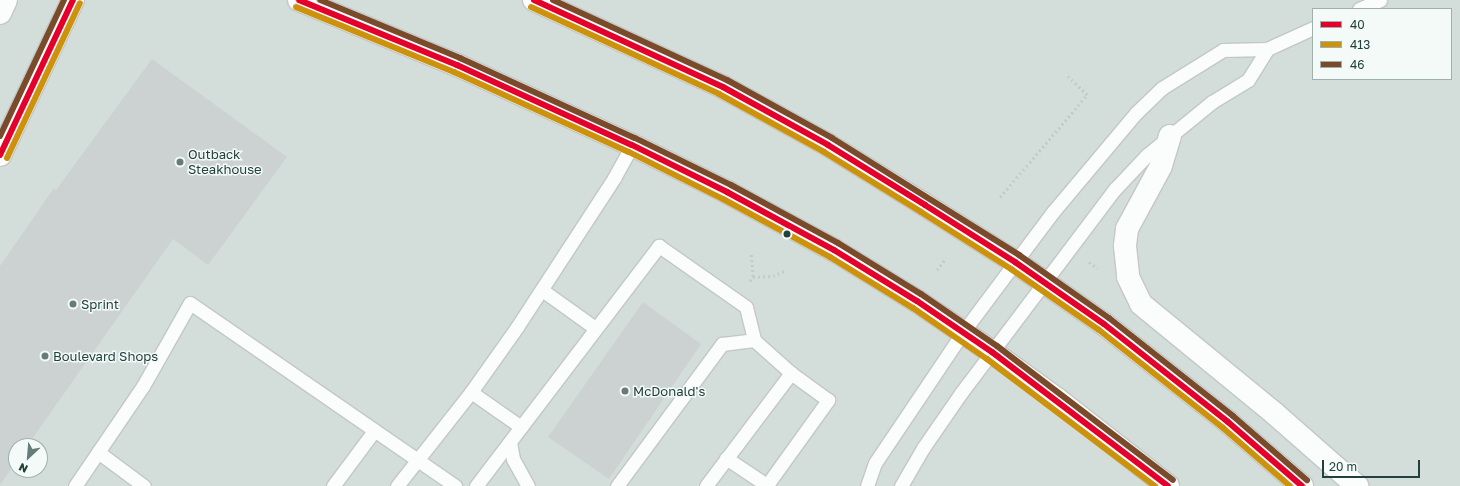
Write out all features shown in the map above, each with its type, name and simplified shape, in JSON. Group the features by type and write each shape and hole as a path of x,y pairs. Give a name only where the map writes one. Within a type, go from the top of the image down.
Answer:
{"main road":[{"path":"0,13 6,0"},
{"path":"0,155 74,0"},
{"path":"299,0 457,65 632,145 727,192 834,250 992,352 1057,399 1168,486"},
{"path":"534,0 723,87 828,145 1015,262 1110,329 1228,422 1302,486"},
{"path":"1170,136 1161,166 1127,229 1125,246 1128,277 1141,304 1274,413 1357,486"}],"lane":[{"path":"1361,8 1380,0"},
{"path":"867,486 875,463 963,332 1015,262 1108,144 1162,88 1223,50 1267,49 1312,28"},
{"path":"901,486 923,448 992,352 1115,189 1147,155 1170,136 1212,102 1248,80 1267,49"},
{"path":"397,486 471,392 542,290 632,145"},
{"path":"476,486 659,246 746,307 754,340 792,373 828,400 767,486 726,458"},
{"path":"542,290 595,328"},
{"path":"75,486 142,386 190,303 455,486"},
{"path":"617,486 722,344 754,340"},
{"path":"706,486 792,373"},
{"path":"471,392 521,427"},
{"path":"333,486 374,431"},
{"path":"510,442 513,459 528,486"},
{"path":"98,452 144,486"}],"path":[{"path":"1000,197 1087,95 1066,75"},
{"path":"937,270 946,258"},
{"path":"753,277 773,276 784,271"}],"shaded area":[{"path":"0,0 1460,0 1460,486 0,486"}],"building":[{"path":"152,59 287,157 208,265 173,239 33,438 8,438 8,474 0,485 0,266 54,188 56,190"},
{"name":"McDonald's","path":"643,302 701,344 609,479 548,437"}],"transit line":[{"name":"46","path":"0,136 64,0"},
{"name":"40","path":"0,155 73,0"},
{"name":"40","path":"299,0 457,65 632,145 727,192 834,250 917,301 992,352 1168,486"},
{"name":"46","path":"320,0 460,58 635,138 731,185 838,243 921,294 997,346 1173,480"},
{"name":"40","path":"534,0 723,87 828,145 925,205 1015,262 1104,324 1228,422 1302,486"},
{"name":"46","path":"553,0 727,80 832,138 1019,255 1109,318 1233,416 1307,480"},
{"name":"413","path":"7,158 80,3"},
{"name":"413","path":"296,7 454,72 629,152 723,199 830,257 913,308 987,359 1155,486"},
{"name":"413","path":"531,7 719,94 824,152 921,212 1011,269 1099,330 1223,428 1290,486"}],"place":[{"name":"Outback Steakhouse","path":"180,162"},
{"name":"Sprint","path":"73,304"},
{"name":"Boulevard Shops","path":"45,356"},
{"name":"McDonald's","path":"625,391"}]}
